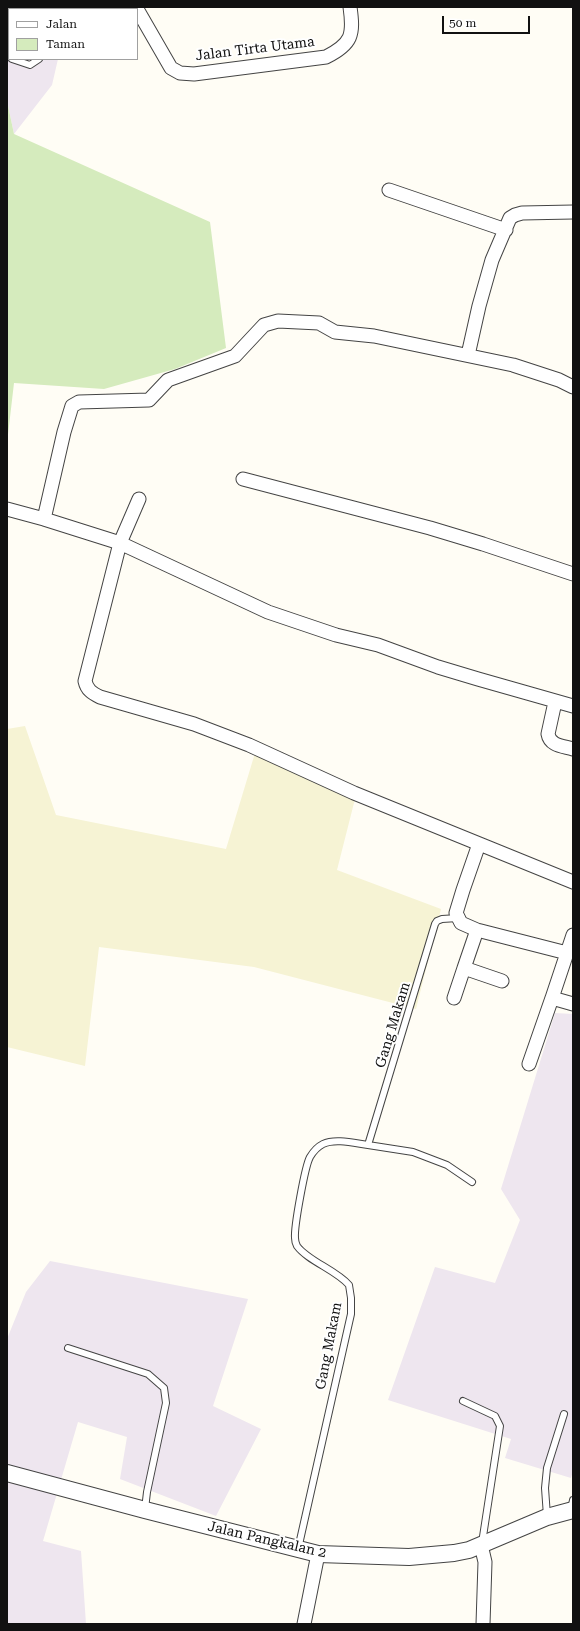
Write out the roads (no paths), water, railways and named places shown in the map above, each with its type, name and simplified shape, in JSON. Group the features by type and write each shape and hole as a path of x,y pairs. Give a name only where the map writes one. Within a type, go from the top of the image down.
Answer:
{"street":[{"name":"Jalan Tirta Utama","path":"138,10 171,68 180,73 194,74 326,57 340,50 352,33 350,7"},
{"path":"389,190 506,230"},
{"path":"468,355 478,306 492,260 510,218 522,213 573,212"},
{"path":"44,518 64,432 72,406 79,402 149,400 168,380 235,356 264,325 278,321 319,323 336,332 374,336 468,355 534,372 573,387"},
{"path":"243,480 430,528 573,574"},
{"path":"139,499 120,543 86,681 86,687 91,693 100,697 194,724 250,744 354,793 573,882"},
{"path":"7,509 44,518 120,543 268,612 336,635 378,645 438,667 573,706"},
{"path":"555,702 548,734 549,739 552,743 573,749"},
{"path":"478,844 462,890 456,913 461,923 477,930 567,953"},
{"path":"454,998 477,930"},
{"path":"529,1064 573,935"},
{"path":"464,968 502,981"},
{"path":"552,998 573,1004"},
{"name":"Jalan Pangkalan 2","path":"7,1472 145,1510 297,1550 318,1554 409,1557 454,1553 482,1545 572,1506"},
{"path":"482,1545 485,1562 483,1624"},
{"path":"304,1624 318,1554"}],"lane":[{"path":"15,60 30,65 38,60"},
{"name":"Gang Makam","path":"297,1550 351,1314 349,1285 304,1253 297,1246 295,1235 305,1172 309,1158 317,1148 323,1144 329,1142 368,1145 435,924 441,919 458,918"},
{"path":"368,1145 413,1152 447,1165 472,1182"},
{"path":"68,1348 148,1374 164,1388 166,1403 145,1510"},
{"path":"463,1401 495,1416 500,1426 482,1545"},
{"path":"547,1517 545,1488 546,1468 564,1414"}]}
